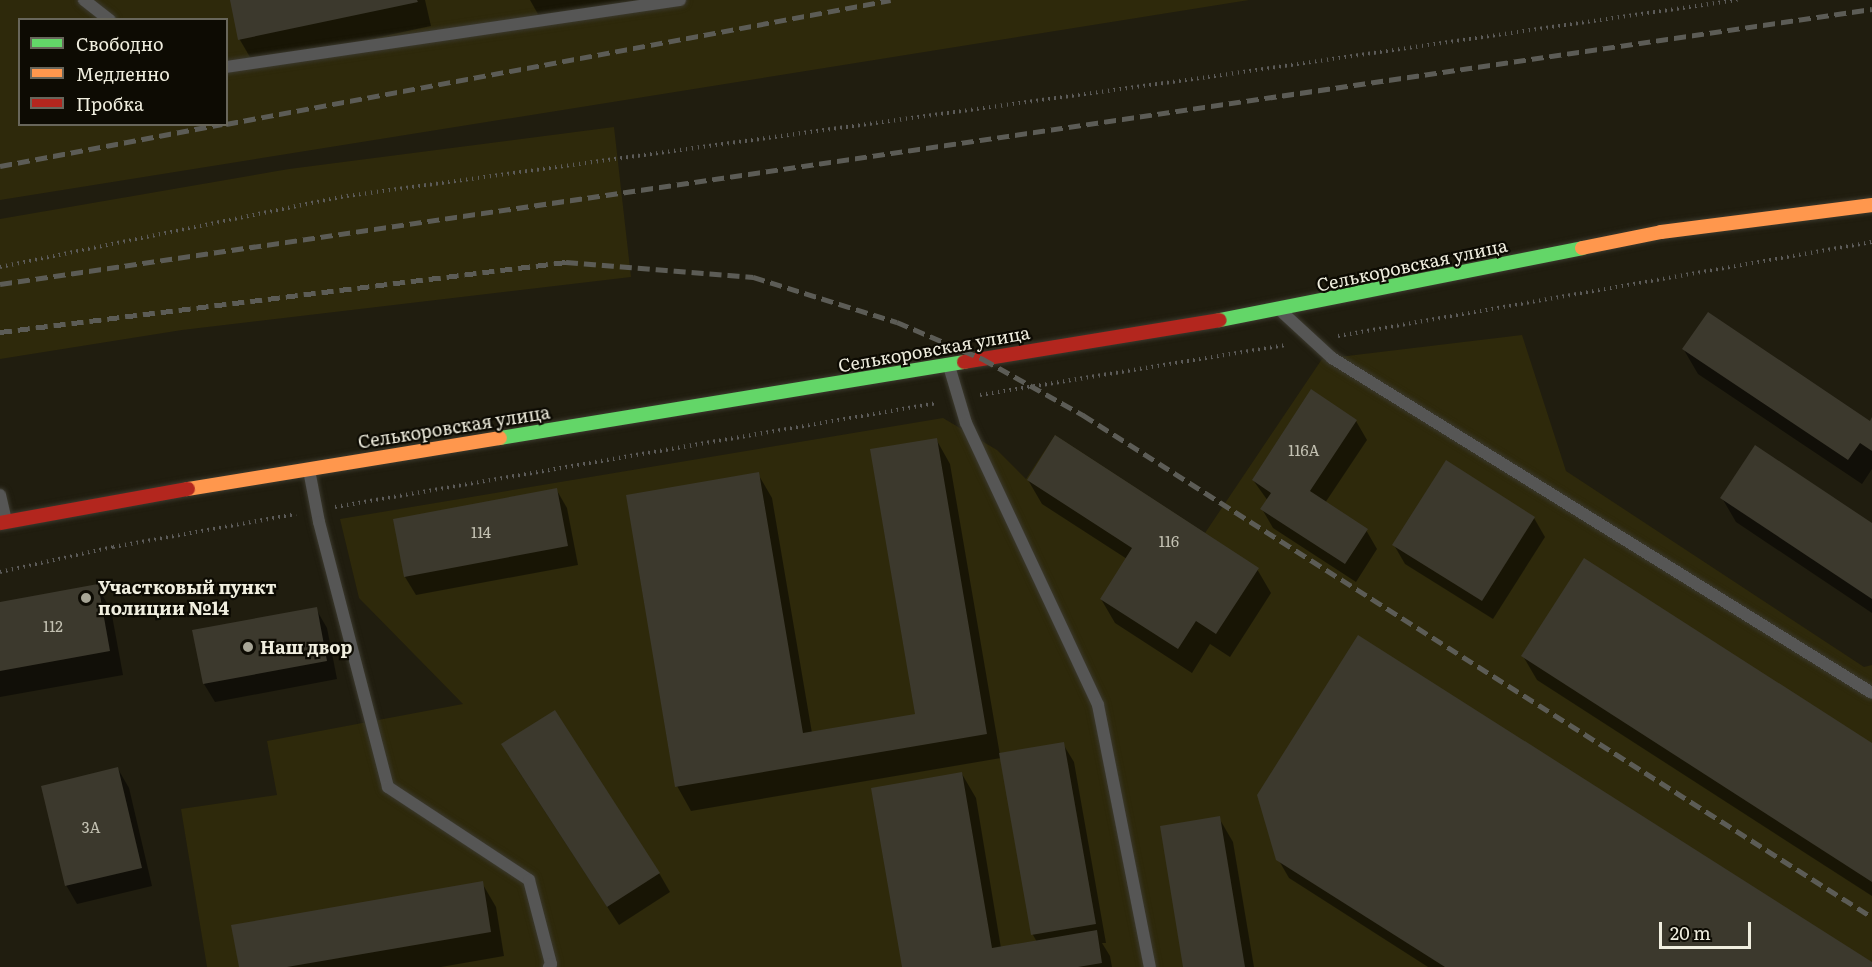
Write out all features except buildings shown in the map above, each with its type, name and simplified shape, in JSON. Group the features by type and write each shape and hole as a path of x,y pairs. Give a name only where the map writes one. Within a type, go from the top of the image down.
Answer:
{"main road":[{"name":"Селькоровская улица","path":"3,522 309,469 1280,310 1661,232 1872,205"}],"lane":[{"path":"84,0 107,18"},
{"path":"228,67 680,0"},
{"path":"1280,310 1332,358 1872,693"},
{"path":"949,366 966,423 1098,705 1150,967"},
{"path":"309,469 318,522 388,787 529,880 551,964 549,967"},
{"path":"0,495 3,522"}],"path":[{"path":"0,267 347,196 1208,77 1737,0"}],"shaded area":[{"path":"0,0 1249,0 0,200"},
{"path":"614,127 631,277 182,330 0,359 0,219 289,169"},
{"path":"1522,335 1566,471 1864,667 1872,665 1872,967 207,967 181,809 277,795 267,741 463,704 359,598 340,519 943,418 997,450 1026,479 1055,435 1205,533 1322,359"}],"railway":[{"path":"228,124 891,0"},
{"path":"0,284 1872,9"},
{"path":"0,166 211,126"},
{"path":"0,332 566,262 753,277 897,322 983,359 1083,415 1872,917"}],"traffic: fast":[{"path":"1220,320 1582,248"},
{"path":"500,438 964,362"}],"traffic: slow":[{"path":"1582,248 1661,232 1872,205"},
{"path":"188,489 500,438"}],"traffic: jam":[{"path":"964,362 1220,320"},
{"path":"0,523 188,489"}],"place":[{"name":"Участковый пункт полиции №14","path":"86,598"},
{"name":"Наш двор","path":"248,647"}]}
